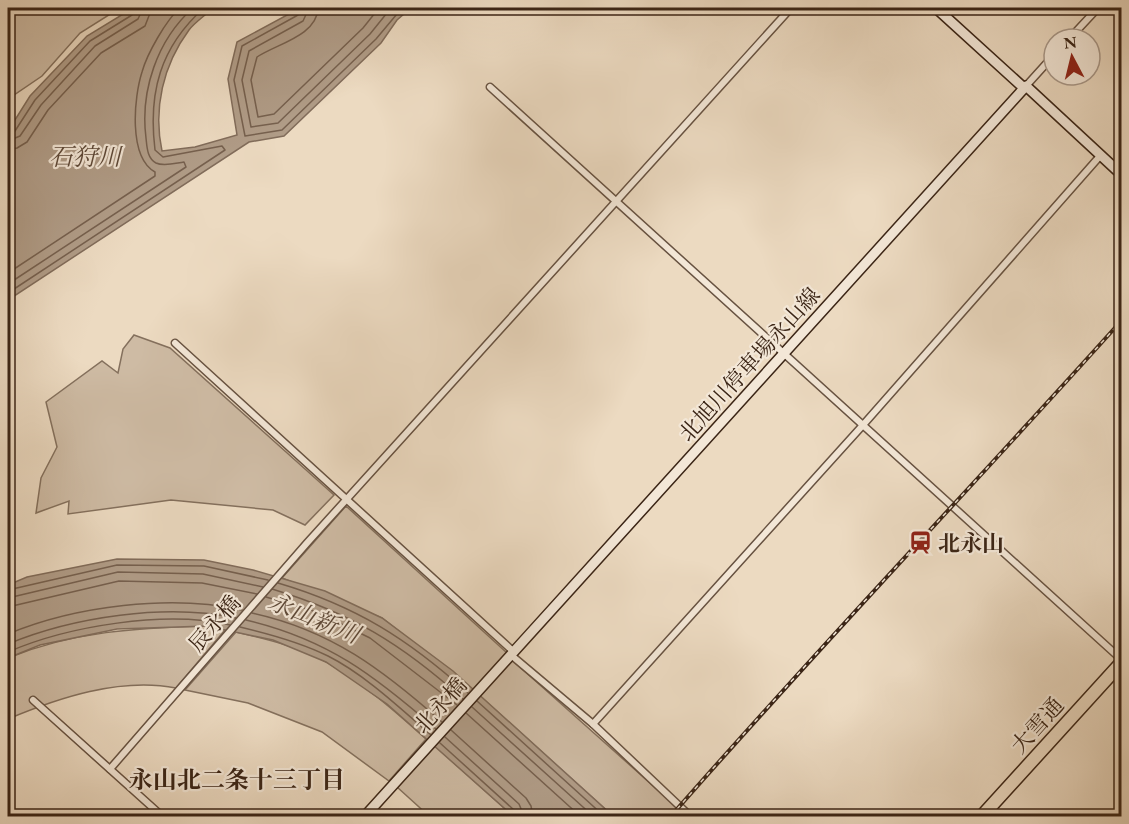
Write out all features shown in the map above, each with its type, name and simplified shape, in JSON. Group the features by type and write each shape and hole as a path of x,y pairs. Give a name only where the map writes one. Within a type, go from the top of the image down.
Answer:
{"highway":[{"name":"大雪通","path":"982,816 1122,661"}],"main road":[{"path":"936,8 1122,175"},
{"name":"北旭川停車場永山線","path":"502,666 1025,87"},
{"name":"北永橋","path":"365,816 502,666"}],"street":[{"name":"辰永橋","path":"110,769 308,543 791,8"},
{"path":"1080,27 1098,8"},
{"path":"1025,87 1042,68"},
{"path":"490,87 1122,661"},
{"path":"593,724 863,425 1100,156"},
{"path":"175,344 513,654 593,724 690,816"},
{"path":"33,700 162,816"}],"shaded area":[{"path":"8,8 120,8 80,33 42,76 8,99"},
{"path":"134,335 170,348 334,495 305,525 273,510 171,500 68,514 69,501 36,513 41,478 57,447 46,402 102,361 118,373 123,349"},
{"path":"346,506 507,653 473,690 382,618 282,578"},
{"path":"207,626 225,630 176,688 155,685 111,687 68,697 8,719 8,658 57,642 106,633"},
{"path":"236,632 294,648 328,663 367,689 426,739 389,781 322,732 248,703 185,690"},
{"path":"512,660 687,816 613,816 480,696"},
{"path":"435,746 513,816 429,816 397,787"}],"water":[{"name":"石狩川","path":"133,8 213,8 189,30 167,73 160,103 162,151 195,147 237,135 228,79 237,42 300,8 411,8 397,20 381,43 284,136 249,142 11,298 8,303 8,131 30,96 87,36"},
{"name":"永山新川","path":"117,559 204,560 253,570 325,591 382,618 453,671 613,816 513,816 387,704 326,662 273,640 207,626 117,629 40,645 8,658 8,585 27,577"}],"railway":[{"path":"671,816 782,691 1122,320"}],"place":[{"name":"北永山","path":"920,543"}],"district":[{"name":"永山北二条十三丁目","path":"237,780"}]}
